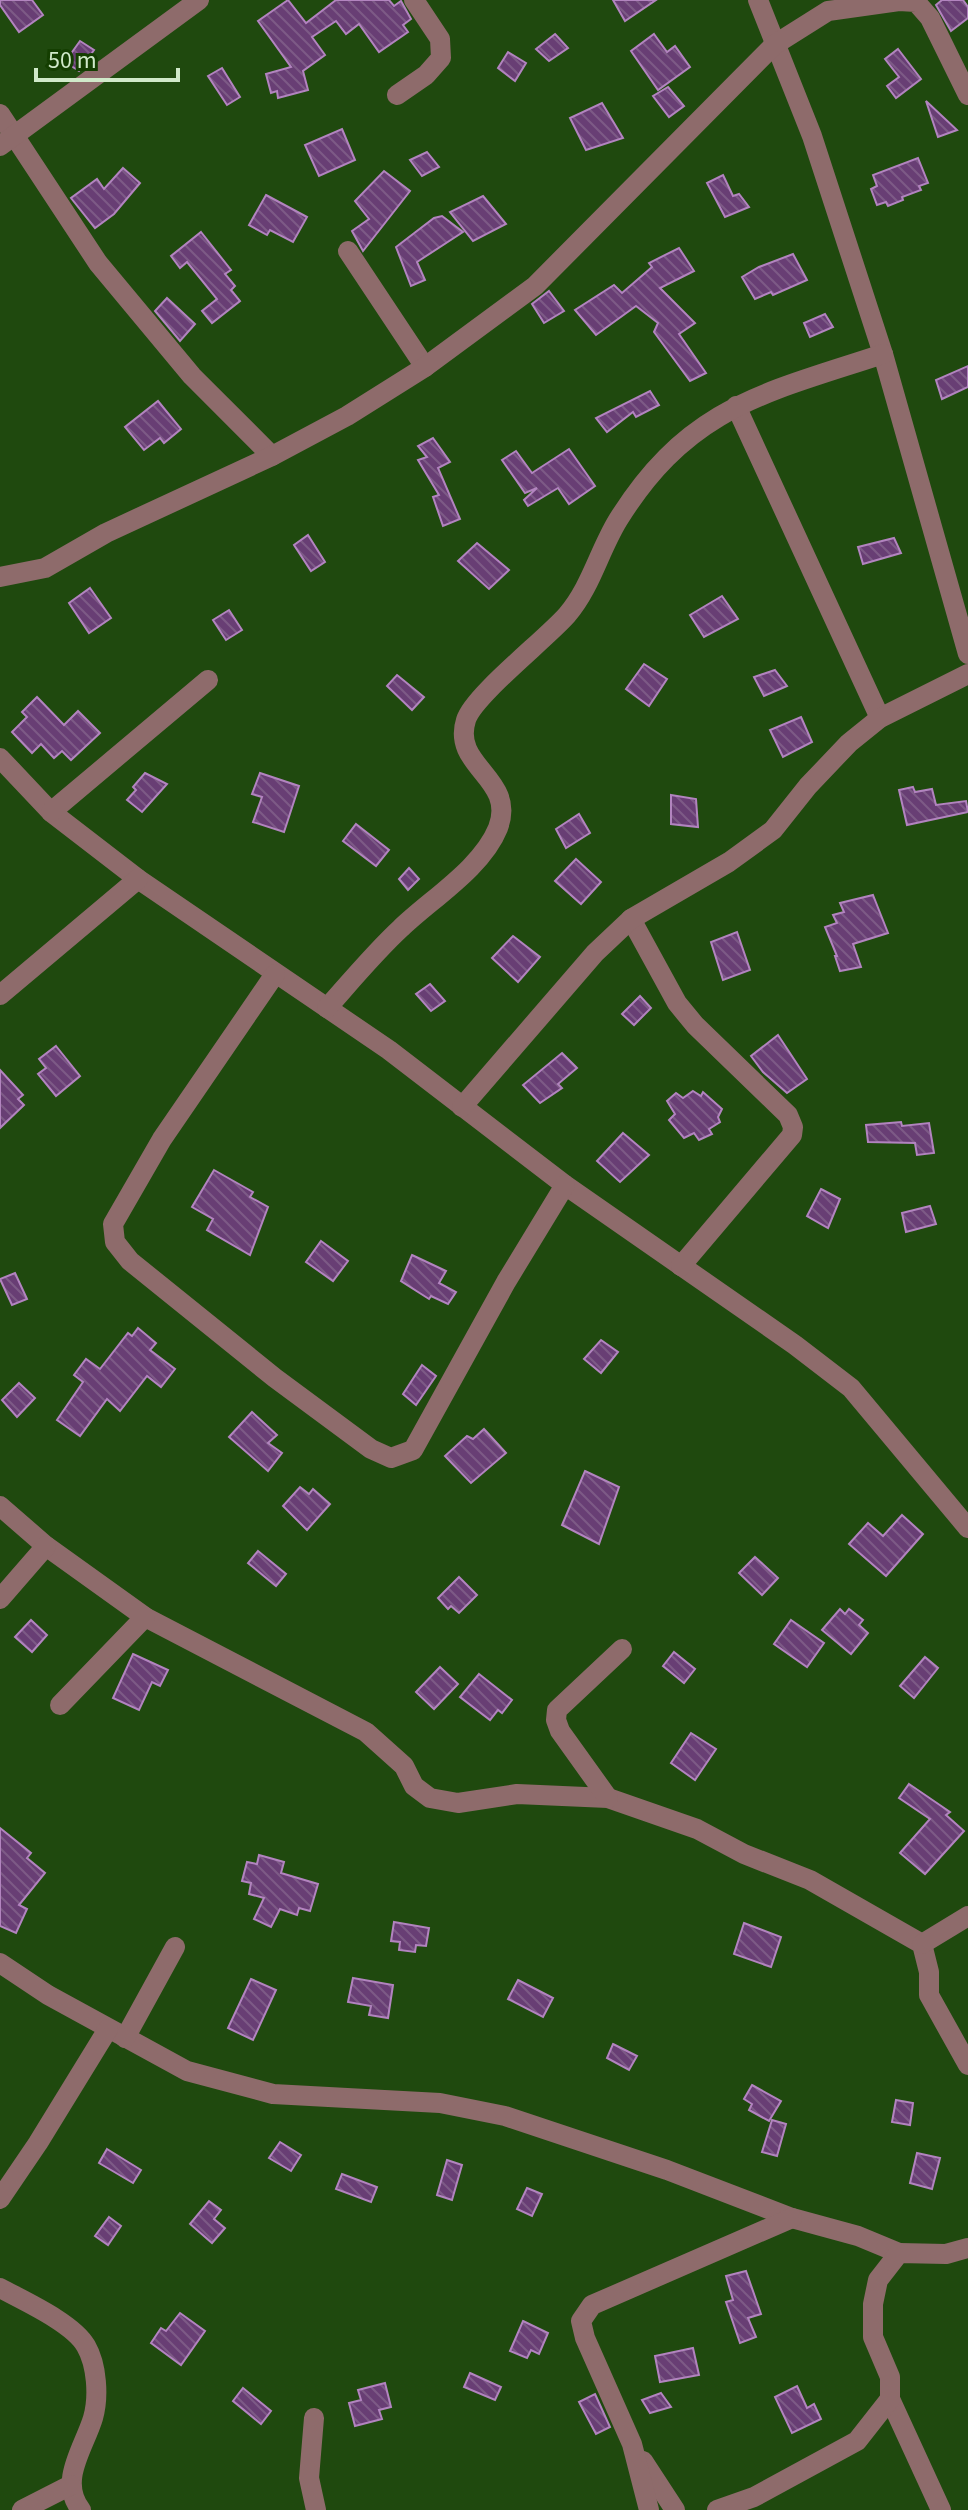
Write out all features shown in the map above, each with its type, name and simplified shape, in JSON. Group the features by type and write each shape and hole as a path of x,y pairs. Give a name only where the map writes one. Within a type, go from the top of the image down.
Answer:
{"street":[{"path":"8,141 199,0"},
{"path":"397,95 426,75 441,58 440,39 414,0"},
{"path":"758,0 812,136 883,354 968,654"},
{"path":"0,577 45,568 106,533 272,456 347,416 425,367 535,286 774,45 828,11 899,1 916,2 930,18 968,95"},
{"path":"0,114 8,141 98,263 192,376 272,456"},
{"path":"348,251 425,367"},
{"path":"327,1008 399,929 478,860 498,827 500,804 493,782 466,753 463,736 466,717 482,697 575,605 619,518 669,454 707,422 736,406 772,390 883,354"},
{"path":"736,406 880,718"},
{"path":"462,1107 595,953 631,919 729,862 773,830 818,775 849,743 880,718 968,674"},
{"path":"51,812 208,680"},
{"path":"0,758 51,812 138,879 389,1050 565,1185 795,1345 851,1388 968,1528"},
{"path":"0,995 138,879"},
{"path":"631,919 677,1003 695,1025 788,1115 793,1127 792,1135 681,1266"},
{"path":"275,974 162,1139 113,1224 115,1242 130,1261 275,1378 371,1449 391,1458 413,1450 484,1320 565,1185"},
{"path":"0,1506 46,1546 145,1617 366,1732 404,1766 414,1786 430,1798 458,1803 517,1794 608,1798 697,1829 744,1854 810,1880 922,1944 929,1972 929,1995 968,2065"},
{"path":"0,1599 46,1546"},
{"path":"60,1705 145,1617"},
{"path":"608,1798 560,1731 556,1720 557,1710 622,1649"},
{"path":"922,1944 968,1916"},
{"path":"0,2199 175,1947"},
{"path":"0,1963 116,2033 187,2071 273,2094 440,2103 505,2116 667,2170 792,2218 858,2236 899,2253 946,2254 968,2248"},
{"path":"675,2510 632,2444 585,2338 581,2321 592,2305 792,2218"},
{"path":"899,2253 878,2280 873,2304 873,2337 890,2377 890,2399 941,2510"},
{"path":"0,2288 59,2320 86,2345 96,2378 94,2415 73,2469 75,2502 22,2510"},
{"path":"717,2510 754,2497 857,2441 890,2399"},
{"path":"314,2418 309,2478 316,2510"},
{"path":"632,2444 649,2510"}],"building":[{"path":"0,0 32,0 43,15 19,32 0,5"},
{"path":"288,0 306,23 336,0 389,0 394,6 401,1 411,19 403,25 408,32 379,52 359,24 346,34 336,21 312,37 325,55 303,71 308,90 278,98 277,91 271,93 266,74 291,67 258,21"},
{"path":"613,0 656,0 625,21"},
{"path":"942,0 963,0 968,7 968,18 951,31 936,5"},
{"path":"555,34 568,48 549,61 536,49"},
{"path":"654,34 667,52 675,46 690,67 658,90 631,51"},
{"path":"80,41 94,50 79,71 65,62"},
{"path":"898,49 921,79 896,98 887,86 899,77 885,59"},
{"path":"508,52 526,63 515,81 498,68"},
{"path":"222,68 240,97 227,105 208,76"},
{"path":"668,87 684,106 669,117 653,96"},
{"path":"926,101 957,130 938,137"},
{"path":"602,103 623,138 586,150 570,118"},
{"path":"342,129 355,160 319,176 305,145"},
{"path":"427,152 439,167 422,176 410,160"},
{"path":"918,158 928,183 919,186 921,190 902,197 903,200 888,206 886,202 877,205 871,189 877,186 873,175"},
{"path":"123,168 140,183 114,214 95,228 71,198 97,179 104,189"},
{"path":"384,171 410,191 363,251 352,231 369,219 355,201"},
{"path":"723,175 733,196 739,194 749,207 725,217 707,183"},
{"path":"266,195 307,217 293,242 270,230 267,235 249,225"},
{"path":"483,196 506,224 473,241 450,212"},
{"path":"442,216 463,232 417,262 425,280 411,286 396,247 434,218"},
{"path":"201,232 231,270 225,274 235,286 231,290 240,301 212,323 202,311 217,299 187,262 180,268 171,256"},
{"path":"679,248 694,271 660,288 695,323 679,334 706,373 690,381 654,332 658,323 636,306 596,335 575,310 614,285 622,293 652,267 649,263"},
{"path":"793,254 807,280 773,295 771,292 755,299 742,277"},
{"path":"549,291 564,311 544,323 532,304"},
{"path":"167,298 195,324 180,341 155,311"},
{"path":"825,314 833,327 810,337 804,323"},
{"path":"968,366 968,387 942,399 936,380"},
{"path":"650,391 659,405 636,417 633,412 607,432 596,418"},
{"path":"158,401 181,429 164,443 160,438 144,450 125,427"},
{"path":"433,438 450,462 438,468 460,519 443,526 433,497 439,495 418,460 427,457 418,446"},
{"path":"569,449 595,486 569,504 558,488 528,506 524,500 537,488 525,493 502,460 516,451 532,473"},
{"path":"308,535 325,562 311,571 294,545"},
{"path":"894,538 901,553 863,564 858,547"},
{"path":"477,543 509,570 489,589 458,561"},
{"path":"90,588 111,618 89,633 69,603"},
{"path":"722,596 738,619 704,637 690,615"},
{"path":"229,610 242,630 226,640 213,620"},
{"path":"644,664 667,679 649,706 626,689"},
{"path":"775,670 787,686 764,696 754,677"},
{"path":"397,675 424,697 412,710 387,686"},
{"path":"37,697 64,725 78,711 100,733 71,760 62,751 54,758 41,744 32,753 12,732 27,717 22,712"},
{"path":"801,717 812,742 783,757 770,730"},
{"path":"145,773 167,784 142,812 127,800"},
{"path":"260,773 299,786 284,832 253,822 262,797 252,794"},
{"path":"913,787 915,792 932,789 936,805 966,801 968,812 907,825 899,790"},
{"path":"671,795 696,799 698,827 671,824"},
{"path":"579,814 590,833 566,848 556,829"},
{"path":"356,824 389,850 376,866 343,841"},
{"path":"576,859 601,882 581,904 555,881"},
{"path":"409,868 419,879 408,890 399,879"},
{"path":"873,895 888,933 853,944 861,967 840,971 825,927 837,923 833,915 844,912 840,903"},
{"path":"737,932 750,970 723,980 711,942"},
{"path":"513,936 540,957 518,982 492,958"},
{"path":"430,984 445,1001 431,1011 416,994"},
{"path":"640,996 651,1008 634,1025 622,1014"},
{"path":"778,1035 807,1079 787,1093 763,1072 751,1056"},
{"path":"56,1046 80,1076 56,1096 38,1074 46,1068 39,1059"},
{"path":"562,1053 577,1068 558,1084 562,1088 540,1103 523,1085"},
{"path":"0,1070 23,1095 18,1099 24,1105 0,1128"},
{"path":"693,1091 701,1096 703,1092 722,1109 718,1117 720,1122 709,1129 712,1134 699,1140 694,1133 684,1138 669,1120 675,1114 667,1101 676,1093 683,1098"},
{"path":"901,1122 902,1126 929,1123 934,1153 917,1155 915,1143 868,1142 866,1125"},
{"path":"623,1133 649,1155 620,1182 597,1161"},
{"path":"214,1170 253,1192 250,1197 268,1207 250,1255 207,1230 213,1219 192,1207"},
{"path":"821,1189 840,1199 828,1228 807,1216"},
{"path":"930,1206 936,1224 906,1232 902,1213"},
{"path":"321,1241 348,1261 333,1281 306,1262"},
{"path":"412,1255 446,1271 439,1283 456,1292 448,1304 431,1296 429,1299 401,1281"},
{"path":"15,1273 27,1299 12,1305 0,1279"},
{"path":"138,1328 156,1343 150,1350 175,1369 161,1387 147,1376 120,1411 107,1399 80,1436 57,1420 83,1382 74,1375 86,1359 100,1369 128,1333 132,1336"},
{"path":"601,1340 618,1352 601,1373 584,1359"},
{"path":"422,1365 436,1376 416,1405 403,1394"},
{"path":"19,1383 35,1398 17,1417 2,1400"},
{"path":"252,1412 277,1435 268,1443 282,1453 268,1471 229,1437"},
{"path":"484,1429 506,1453 471,1483 445,1456 467,1436 473,1439"},
{"path":"585,1471 619,1487 599,1544 562,1525"},
{"path":"300,1487 309,1494 313,1489 330,1504 307,1530 283,1506"},
{"path":"902,1515 923,1534 886,1576 849,1544 868,1523 883,1536"},
{"path":"258,1551 286,1574 276,1586 248,1563"},
{"path":"755,1557 778,1578 762,1595 739,1573"},
{"path":"459,1577 477,1595 459,1613 451,1606 448,1609 438,1598"},
{"path":"840,1609 845,1614 849,1609 863,1620 859,1625 868,1633 851,1654 822,1630"},
{"path":"31,1620 47,1635 32,1652 15,1637"},
{"path":"791,1620 824,1643 807,1667 774,1644"},
{"path":"674,1652 695,1669 684,1683 663,1666"},
{"path":"133,1654 168,1670 160,1686 152,1682 139,1710 113,1698"},
{"path":"925,1657 938,1668 914,1698 900,1686"},
{"path":"440,1667 458,1684 434,1709 416,1692"},
{"path":"479,1674 512,1700 502,1713 498,1710 490,1720 460,1697"},
{"path":"691,1733 716,1749 695,1780 671,1763"},
{"path":"909,1784 950,1812 946,1815 964,1831 925,1874 900,1853 930,1819 899,1798"},
{"path":"0,1828 31,1853 27,1858 45,1873 19,1905 27,1909 16,1933 0,1926"},
{"path":"259,1855 284,1862 281,1873 318,1884 310,1911 299,1908 297,1915 280,1909 271,1927 254,1919 264,1898 249,1894 251,1883 242,1881 247,1862 257,1864"},
{"path":"394,1922 429,1928 426,1946 416,1945 415,1952 399,1950 400,1942 391,1941"},
{"path":"744,1923 781,1937 771,1967 734,1954"},
{"path":"353,1978 393,1985 388,2018 369,2015 371,2006 348,2002"},
{"path":"251,1979 276,1990 253,2040 228,2028"},
{"path":"518,1980 553,1998 543,2017 508,1999"},
{"path":"613,2044 637,2056 629,2070 607,2058"},
{"path":"752,2085 781,2101 769,2121 749,2110 752,2104 744,2099"},
{"path":"896,2100 913,2103 910,2125 892,2122"},
{"path":"772,2120 786,2124 777,2156 762,2152"},
{"path":"280,2142 301,2155 291,2171 269,2158"},
{"path":"107,2149 141,2170 133,2183 99,2163"},
{"path":"917,2153 940,2158 932,2189 910,2183"},
{"path":"447,2160 462,2165 452,2200 437,2195"},
{"path":"342,2174 377,2187 371,2202 336,2189"},
{"path":"527,2188 542,2194 532,2216 517,2209"},
{"path":"209,2201 221,2210 214,2219 225,2228 212,2243 190,2224"},
{"path":"109,2217 121,2226 108,2245 95,2236"},
{"path":"746,2271 761,2314 748,2318 756,2337 740,2343 726,2302 733,2300 726,2276"},
{"path":"180,2313 205,2331 181,2365 151,2343 161,2328 166,2331"},
{"path":"523,2321 548,2333 539,2354 531,2350 527,2358 510,2351"},
{"path":"693,2348 699,2375 660,2382 655,2356"},
{"path":"470,2373 501,2387 495,2400 464,2387"},
{"path":"385,2383 391,2407 379,2410 382,2419 355,2426 349,2403 361,2400 358,2390"},
{"path":"797,2386 807,2408 814,2404 821,2419 792,2433 775,2397"},
{"path":"243,2388 271,2411 261,2424 233,2401"},
{"path":"661,2393 671,2407 650,2413 642,2400"},
{"path":"595,2394 610,2427 596,2434 579,2402"}]}
